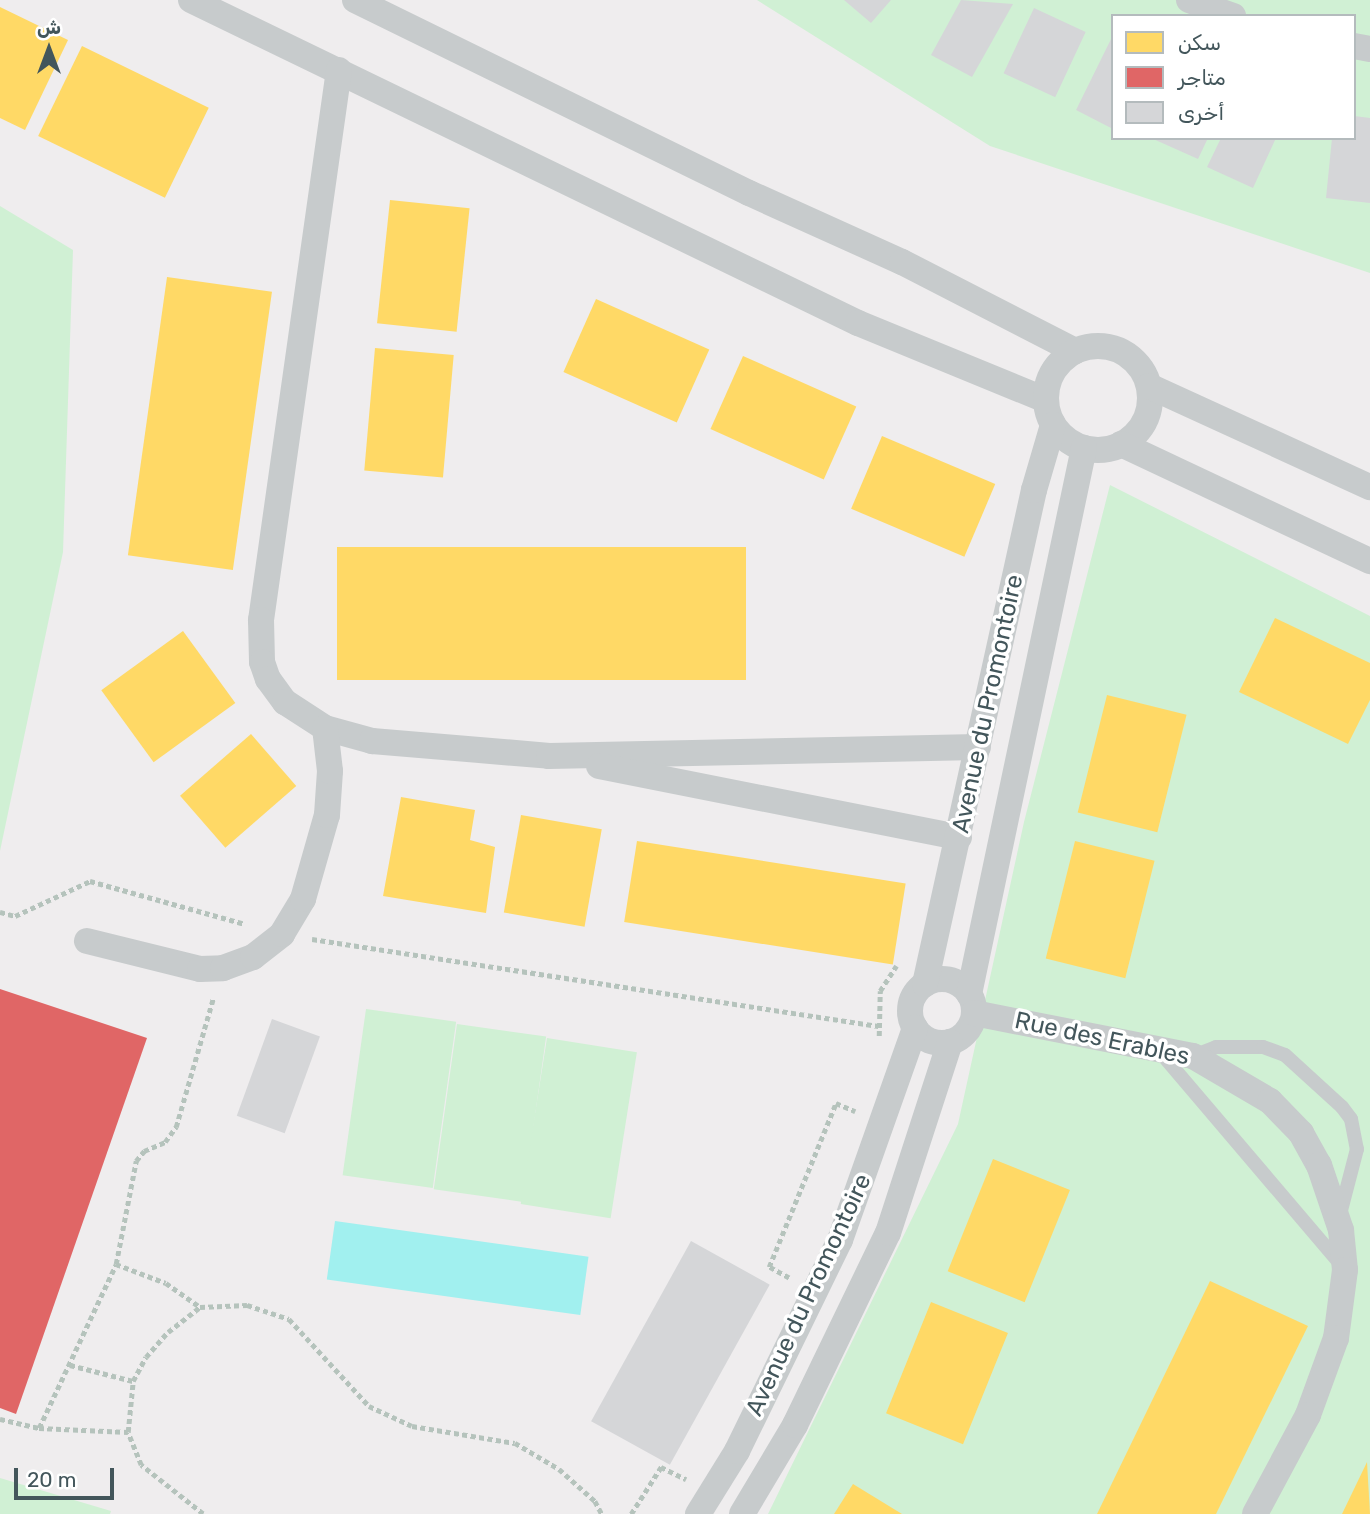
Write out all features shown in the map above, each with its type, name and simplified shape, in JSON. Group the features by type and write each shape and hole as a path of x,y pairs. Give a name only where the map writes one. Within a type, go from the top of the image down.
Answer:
{"street":[{"path":"191,0 858,323 1049,412 1071,443 1084,448 1121,444 1370,561"},
{"path":"355,0 749,193 902,262 1075,351"},
{"path":"1189,0 1228,14"},
{"path":"339,70 261,642 268,679 277,692 325,728 372,741 549,756 978,747"},
{"path":"1049,412 1056,366 1075,351 1101,346 1126,354 1149,386 1370,487"},
{"path":"1121,444 1145,421 1149,386"},
{"name":"Avenue du Promontoire","path":"925,984 1049,412"},
{"name":"Avenue du Promontoire","path":"971,1003 1084,448"},
{"path":"87,941 200,969 223,968 253,957 282,934 303,899 327,815 330,771 325,728"},
{"path":"549,756 958,837"},
{"path":"944,979 971,1003 967,1031 950,1042 930,1041 915,1028 910,1009 925,984 944,979"},
{"name":"Rue des Erables","path":"971,1003 1194,1056 1269,1101 1301,1133 1332,1194 1339,1222 1345,1270 1336,1338 1323,1379 1255,1514"},
{"name":"Avenue du Promontoire","path":"698,1514 737,1451 840,1240 915,1028"},
{"name":"Avenue du Promontoire","path":"742,1514 795,1424 888,1233 950,1042"}],"lane":[{"path":"1155,1045 1345,1270"},
{"path":"1194,1056 1216,1047 1263,1047 1285,1055 1342,1107 1351,1119 1357,1149 1339,1222"}],"path":[{"path":"0,912 15,916 90,881 282,934 878,1026"},
{"path":"877,1046 880,991 904,958"},
{"path":"38,1428 116,1264 136,1161 144,1151 165,1142 176,1127 223,968"},
{"path":"783,1290 790,1278 768,1268 836,1103 855,1111 859,1100"},
{"path":"116,1264 166,1283 200,1307"},
{"path":"203,1514 141,1465 128,1432 133,1381 146,1356 168,1332 200,1307 247,1304 289,1320 369,1406 412,1426 514,1443 559,1469 595,1501 602,1514"},
{"path":"70,1365 133,1381"},
{"path":"0,1419 38,1428 128,1432"},
{"path":"631,1514 661,1467 686,1479 692,1468"}],"green space":[{"path":"757,0 1370,0 1370,273 990,146"},
{"path":"0,206 73,250 63,552 0,851"},
{"path":"1110,485 1370,616 1370,1514 768,1514 958,1124 1024,822"},
{"path":"366,1009 456,1022 433,1188 343,1175"},
{"path":"457,1024 546,1037 523,1202 434,1189"},
{"path":"547,1038 637,1052 611,1218 521,1204"},
{"path":"0,1478 111,1511 110,1514 0,1514"}],"water":[{"path":"335,1221 589,1257 580,1315 327,1279"}],"building: سكن":[{"path":"0,7 68,40 25,130 0,118"},
{"path":"82,46 209,108 165,198 38,136"},
{"path":"390,200 470,208 457,332 377,323"},
{"path":"167,277 272,292 233,570 128,555"},
{"path":"596,299 709,349 677,423 563,372"},
{"path":"375,348 454,355 443,477 364,471"},
{"path":"743,356 856,406 824,480 710,429"},
{"path":"882,436 995,484 964,557 851,509"},
{"path":"337,547 746,547 746,680 337,680"},
{"path":"1275,618 1370,663 1370,700 1348,744 1239,692"},
{"path":"183,631 235,703 154,762 101,690"},
{"path":"1107,695 1187,715 1157,832 1078,812"},
{"path":"251,734 296,786 225,848 180,796"},
{"path":"401,797 475,810 470,840 495,847 486,913 383,896"},
{"path":"521,815 602,829 585,927 504,912"},
{"path":"637,841 906,884 893,965 624,922"},
{"path":"1075,841 1155,861 1125,978 1046,958"},
{"path":"993,1159 1070,1190 1025,1302 948,1271"},
{"path":"1210,1281 1308,1326 1216,1514 1097,1514"},
{"path":"931,1302 1008,1333 963,1444 886,1413"},
{"path":"1367,1462 1370,1514 1342,1514"},
{"path":"853,1484 902,1514 834,1514"}],"building: متاجر":[{"path":"0,989 147,1038 16,1414 0,1408"}],"building: أخرى":[{"path":"844,0 891,0 871,23"},
{"path":"961,0 1013,4 972,77 931,55"},
{"path":"1034,8 1086,32 1055,97 1004,73"},
{"path":"1111,39 1111,128 1076,110"},
{"path":"1356,116 1370,118 1370,203 1326,198 1332,140 1356,140"},
{"path":"1155,140 1207,140 1198,159"},
{"path":"1220,140 1275,140 1253,188 1207,167"},
{"path":"272,1019 320,1036 285,1133 237,1116"},
{"path":"691,1241 770,1285 670,1465 591,1421"}]}
